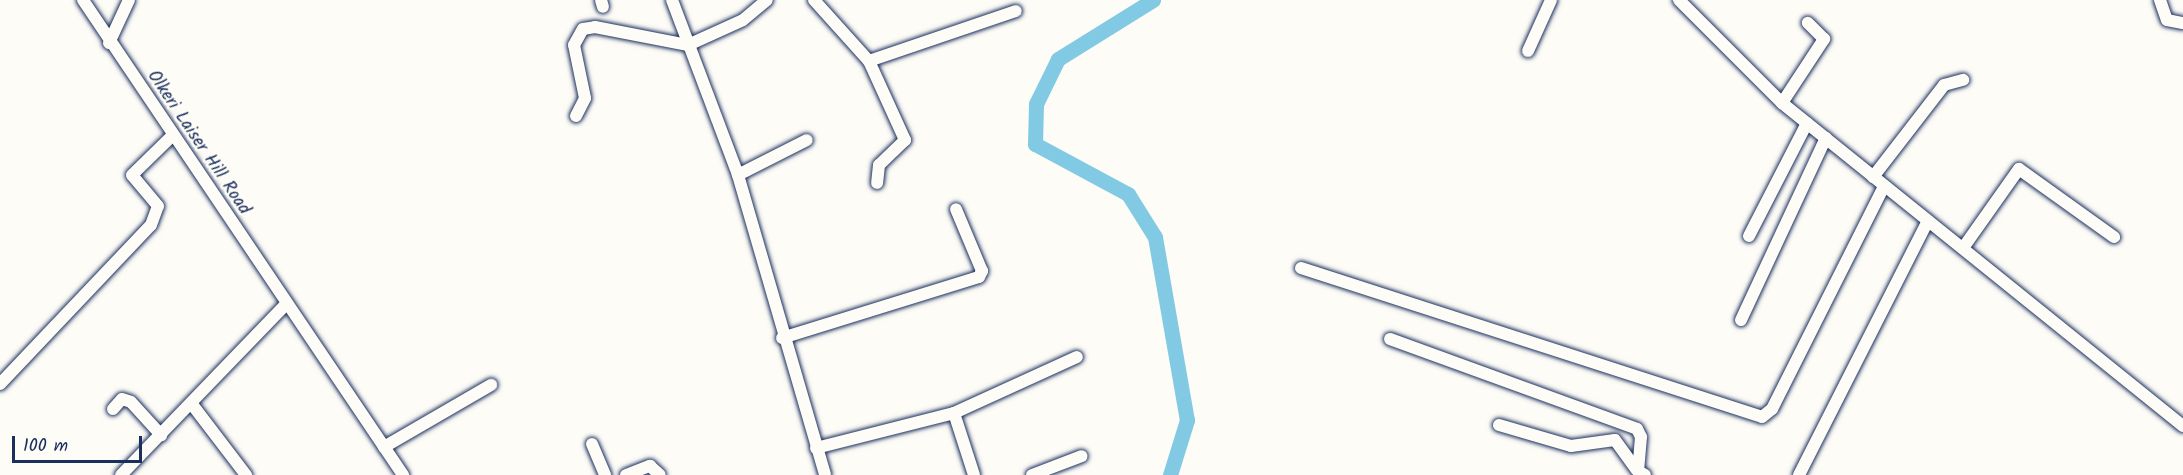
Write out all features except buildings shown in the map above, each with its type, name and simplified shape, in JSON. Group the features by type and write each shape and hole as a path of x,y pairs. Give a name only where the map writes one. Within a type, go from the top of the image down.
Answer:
{"street":[{"name":"Olkeri Laiser Hill Road","path":"83,0 171,137 403,475"},
{"path":"109,43 129,0"},
{"path":"672,0 738,175 782,338 825,475"},
{"path":"576,117 585,98 574,45 583,29 595,27 688,45 743,20 768,0"},
{"path":"814,0 869,62 905,142 879,165 877,183"},
{"path":"1528,51 1551,0"},
{"path":"1679,0 1782,103 2183,426"},
{"path":"2160,0 2167,20 2183,23"},
{"path":"869,62 1016,11"},
{"path":"1782,103 1824,39 1808,23"},
{"path":"1873,177 1944,85 1963,80"},
{"path":"1749,236 1807,123"},
{"path":"0,384 151,225 158,206 132,175 171,137"},
{"path":"1741,320 1826,138"},
{"path":"738,175 807,140"},
{"path":"1963,248 2019,169 2114,237"},
{"path":"1301,268 1762,417 1772,409 1884,186"},
{"path":"782,338 979,277 982,272 956,209"},
{"path":"1799,475 1928,221"},
{"path":"121,475 286,304"},
{"path":"1390,339 1636,429 1641,437 1642,473"},
{"path":"816,448 954,413 1077,357"},
{"path":"384,447 490,385"},
{"path":"113,409 122,399 131,402 161,435"},
{"path":"191,403 246,475"},
{"path":"954,413 974,475"},
{"path":"1499,425 1571,446 1615,440 1642,473"},
{"path":"592,444 605,475"},
{"path":"1032,475 1082,456"},
{"path":"134,464 142,475"},
{"path":"626,475 650,465 660,475"}],"waterway":[{"path":"1153,0 1058,59 1036,104 1035,144 1128,194 1155,237 1187,420 1170,475"}]}
